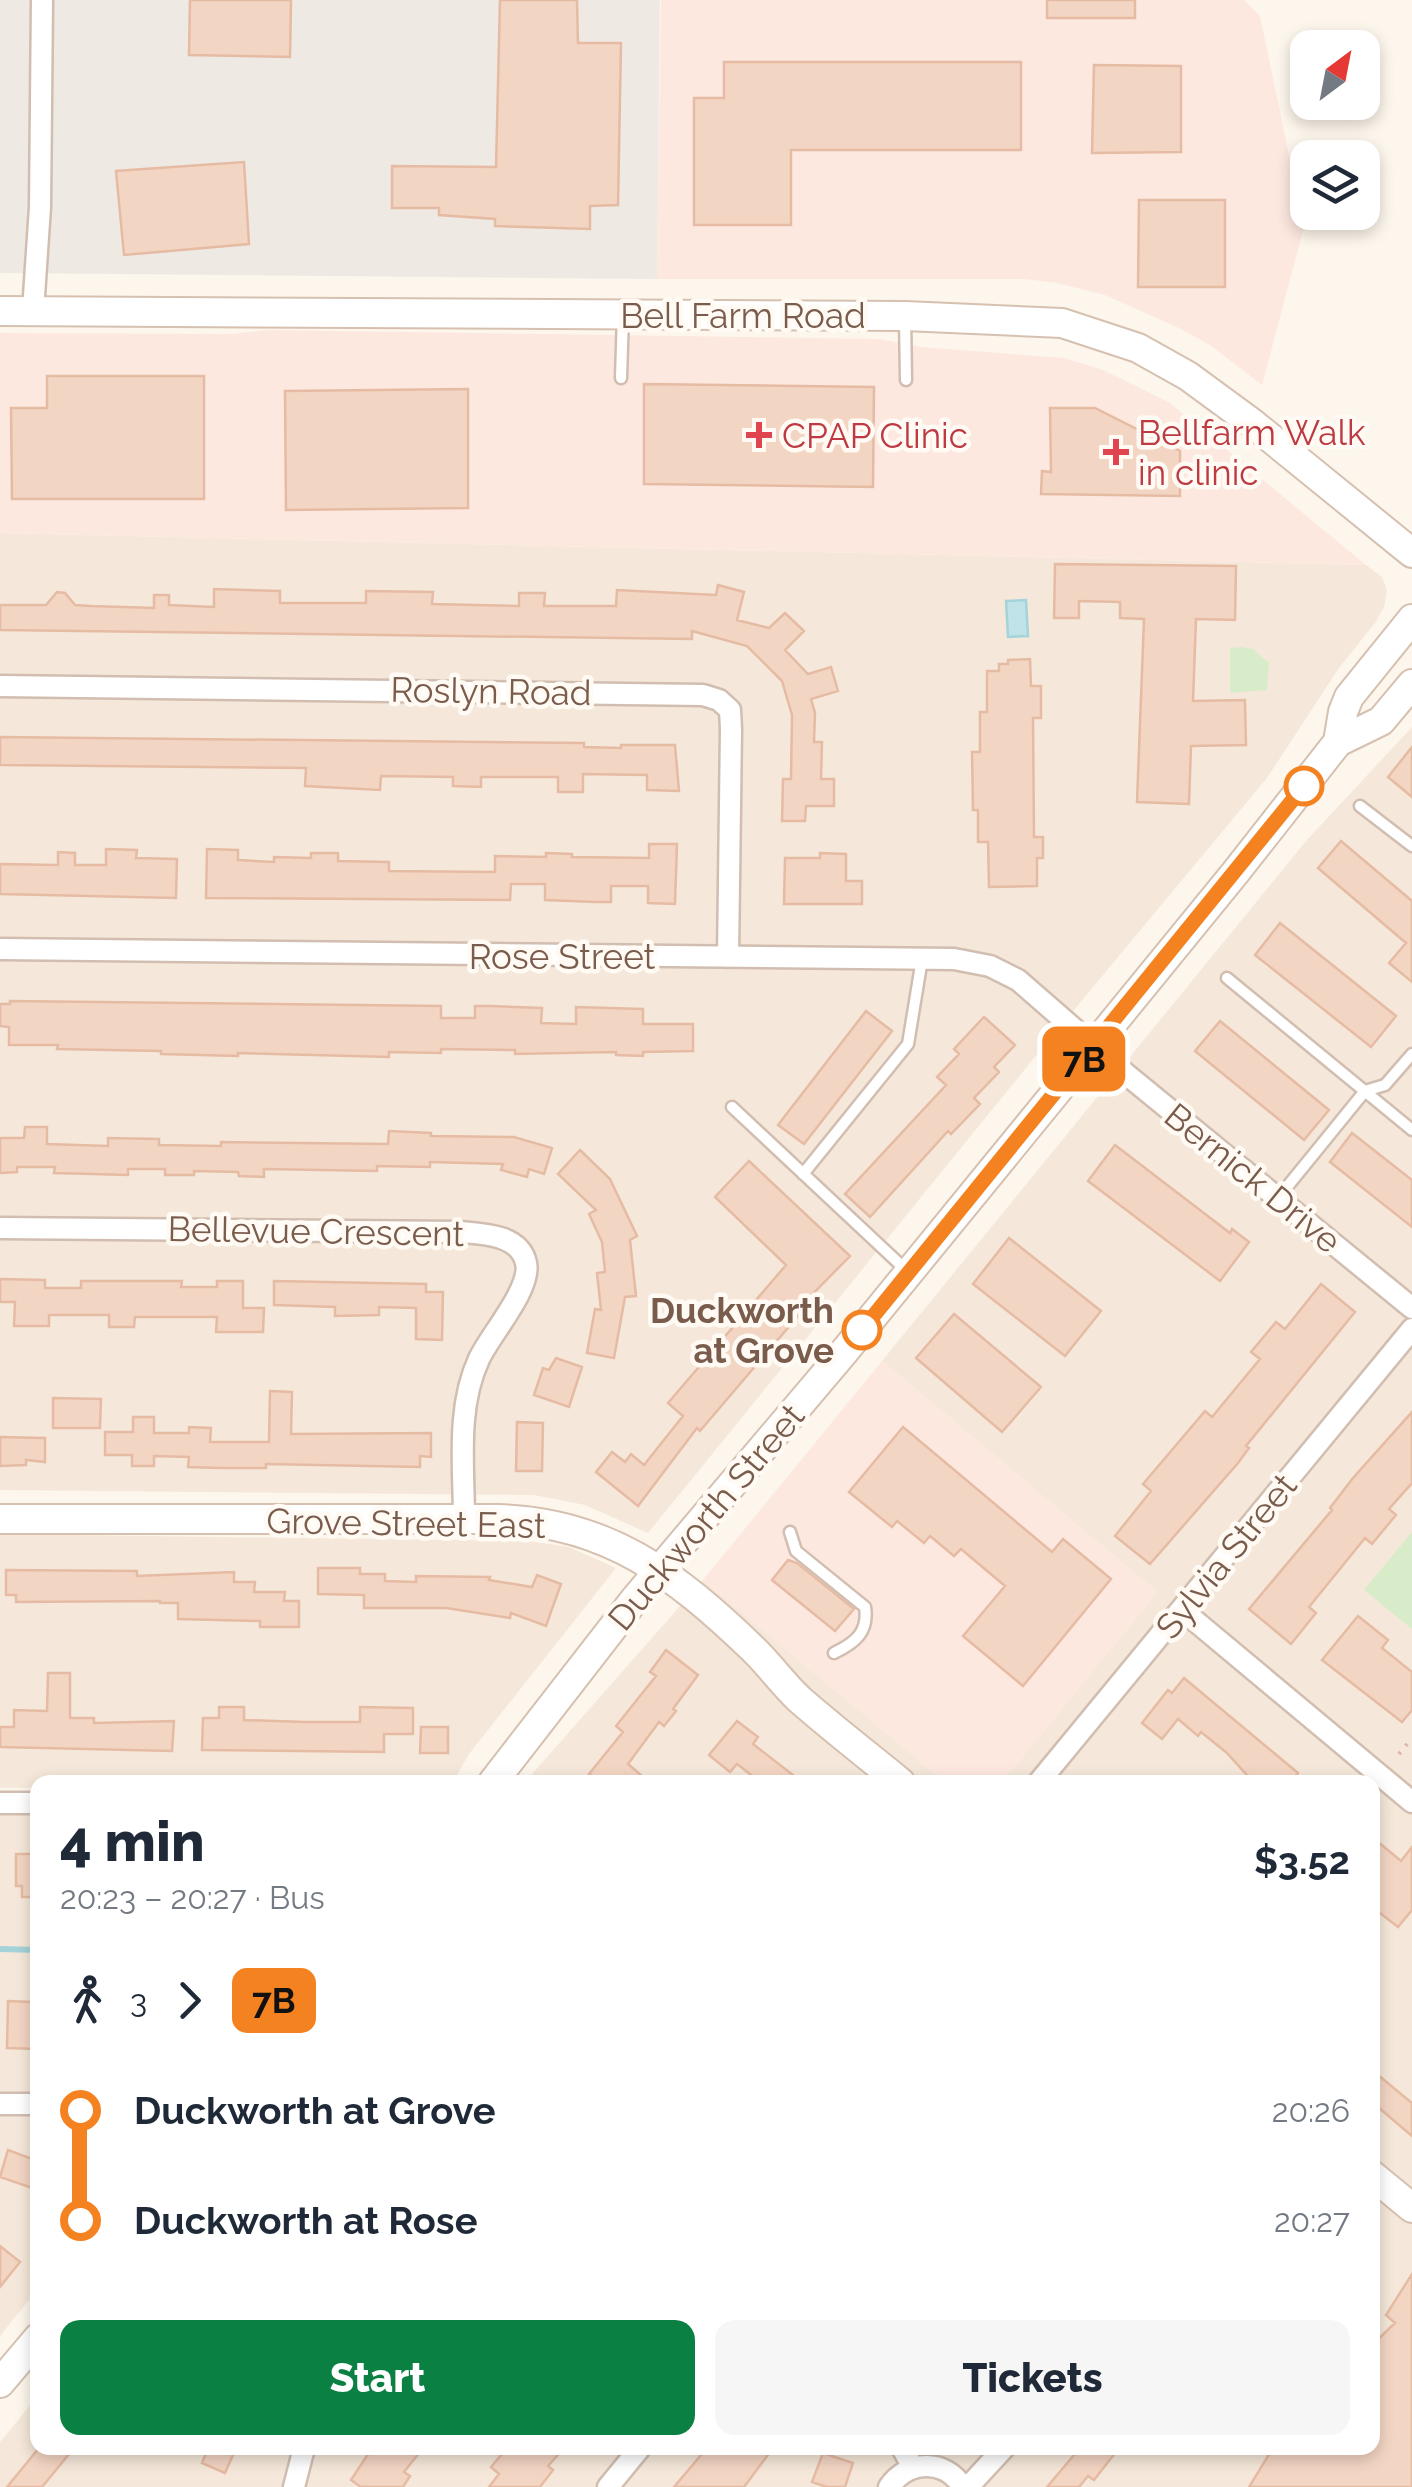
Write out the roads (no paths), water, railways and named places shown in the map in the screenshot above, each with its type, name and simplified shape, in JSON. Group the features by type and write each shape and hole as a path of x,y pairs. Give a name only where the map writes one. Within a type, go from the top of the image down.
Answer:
{"street":[{"path":"33,311 40,207 42,0"},
{"name":"Bell Farm Road","path":"0,311 1040,320 1084,328 1162,360 1221,398 1412,553"},
{"name":"Duckworth Street","path":"1338,742 1343,712 1350,698 1412,619"},
{"name":"Duckworth Street","path":"499,1775 659,1572 909,1273 1338,742 1381,721 1412,684"},
{"name":"Roslyn Road","path":"0,686 684,694 719,700 730,710 731,729 728,957"},
{"name":"Rose Street","path":"0,949 972,962 1007,973 1029,988 1094,1046"},
{"name":"Bernick Drive","path":"1094,1046 1412,1308"},
{"name":"Bellevue Crescent","path":"0,1228 461,1232 500,1237 514,1244 528,1268 524,1281 485,1345 468,1392 464,1417 464,1520"},
{"name":"Sylvia Street","path":"1046,1775 1412,1330"},
{"name":"Grove Street East","path":"0,1519 517,1520 568,1528 627,1548 659,1572 749,1645 796,1696 892,1775"},
{"path":"1182,1610 1380,1775"},
{"path":"1380,1775 1412,1802"},
{"path":"0,1803 30,1803"},
{"path":"0,2104 30,2104"},
{"path":"1380,2182 1412,2208"},
{"path":"0,2383 30,2347"},
{"path":"294,2487 302,2455"},
{"path":"608,2487 634,2455"},
{"path":"906,2455 913,2467"},
{"path":"889,2487 913,2467 938,2466 965,2487 997,2455"}],"lane":[{"path":"621,378 623,314"},
{"path":"905,316 906,380"},
{"path":"1360,806 1412,846"},
{"path":"804,1174 908,1044 922,959"},
{"path":"1227,978 1412,1130"},
{"path":"1278,1198 1365,1091 1385,1086 1412,1054"},
{"path":"732,1107 909,1273"},
{"path":"790,1532 796,1550 864,1607 864,1632 853,1643 834,1652"}],"water":[{"path":"1026,600 1028,636 1008,637 1006,601"}],"waterway":[{"path":"0,1949 30,1950"}],"place":[{"name":"CPAP Clinic","path":"759,435"},
{"name":"Bellfarm Walk in clinic","path":"1116,452"},
{"name":"Duckworth at Grove","path":"862,1330"}]}
